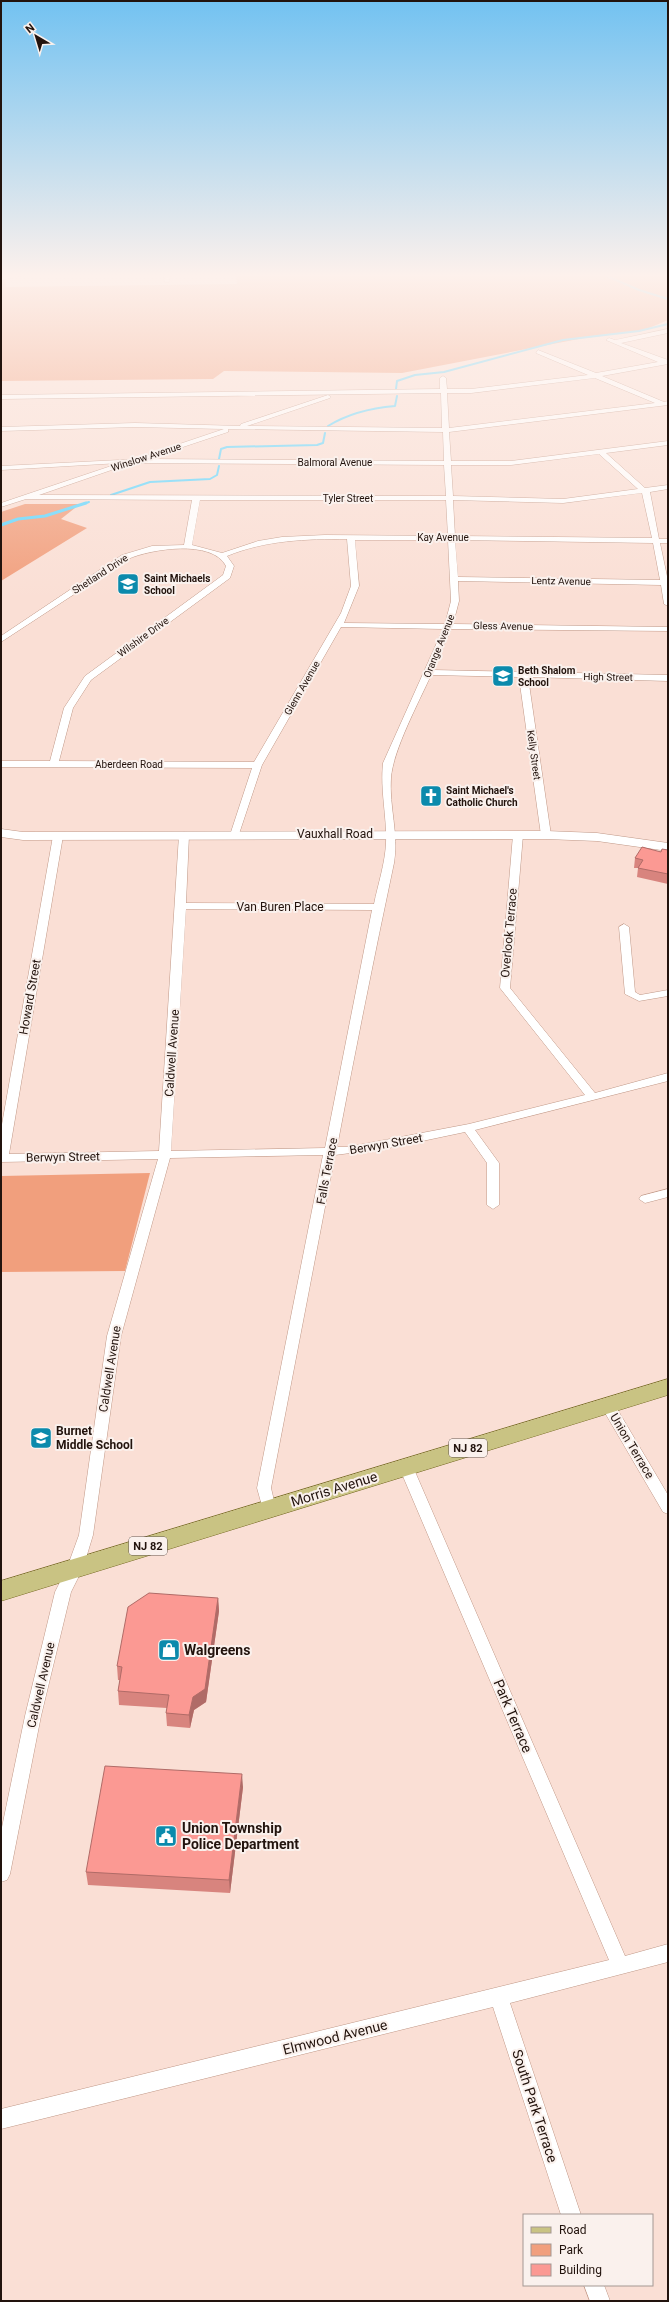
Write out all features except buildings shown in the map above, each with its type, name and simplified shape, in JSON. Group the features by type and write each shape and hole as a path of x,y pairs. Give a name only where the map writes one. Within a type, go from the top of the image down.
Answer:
{"main road":[{"name":"Morris Avenue","path":"1,1590 668,1387"}],"street":[{"name":"Orange Avenue","path":"391,834 386,780 388,763 452,618 455,601 443,383"},
{"path":"1,405 2,397 444,392 482,390 531,383"},
{"path":"616,383 666,403"},
{"name":"Winslow Avenue","path":"1,505 328,398 335,393"},
{"path":"1,429 135,425 235,428 446,430 666,403"},
{"name":"Balmoral Avenue","path":"1,468 132,461 516,463 668,443"},
{"path":"601,452 645,490 666,583 668,604"},
{"name":"Tyler Street","path":"27,497 196,499 450,498 563,501 668,487"},
{"path":"196,499 188,546 209,550 221,556"},
{"name":"Kay Avenue","path":"221,556 242,546 269,540 452,537 668,541"},
{"name":"Glenn Avenue","path":"235,835 257,765 338,625 355,586 351,538"},
{"name":"Shetland Drive","path":"1,640 125,557 148,549 188,546"},
{"name":"Wilshire Drive","path":"54,764 66,712 78,690 100,667 227,576 230,569 229,564 221,556"},
{"name":"Lentz Avenue","path":"454,579 666,583"},
{"name":"Gless Avenue","path":"338,625 448,625 668,629"},
{"name":"High Street","path":"429,672 668,678"},
{"name":"Kelly Street","path":"523,675 546,835"},
{"name":"Aberdeen Road","path":"1,764 257,765"},
{"name":"Falls Terrace","path":"269,1509 264,1488 378,907 389,860 391,834"},
{"name":"Vauxhall Road","path":"1,835 546,835 597,837 668,847"},
{"name":"Caldwell Avenue","path":"1,1874 33,1716 63,1592 75,1568 86,1535 114,1336 165,1156 182,906 184,835"},
{"name":"Overlook Terrace","path":"518,835 505,988 592,1097"},
{"name":"Howard Street","path":"2,1158 58,836"},
{"name":"Van Buren Place","path":"182,906 378,907"},
{"path":"624,926 630,994 639,998 668,993"},
{"name":"Berwyn Street","path":"2,1158 330,1152 399,1143 468,1128 668,1077"},
{"path":"468,1128 493,1163 493,1205"},
{"path":"645,1200 668,1193"},
{"name":"Union Terrace","path":"608,1406 668,1508"},
{"name":"Park Terrace","path":"406,1467 620,1965"},
{"name":"Elmwood Avenue","path":"1,2119 499,1997 668,1953"},
{"name":"South Park Terrace","path":"499,1997 571,2214"},
{"path":"594,2286 600,2301"}],"green space":[{"path":"25,504 80,504 61,519 87,528 1,581 1,512"},
{"path":"150,1173 125,1271 1,1272 1,1176"}],"waterway":[{"path":"396,389 397,383"},
{"path":"328,426 336,421 360,412 395,406 397,396"},
{"path":"219,459 221,449 227,447 317,445 323,443 325,433"},
{"path":"111,495 150,482 210,479 217,475 219,466"},
{"path":"1,525 18,519 45,516 86,503"}],"place":[{"name":"Saint Michaels School","path":"128,584"},
{"name":"Beth Shalom School","path":"503,676"},
{"name":"Saint Michael's Catholic Church","path":"431,796"},
{"name":"Burnet Middle School","path":"41,1438"},
{"name":"Walgreens","path":"169,1650"},
{"name":"Union Township Police Department","path":"166,1836"}]}
